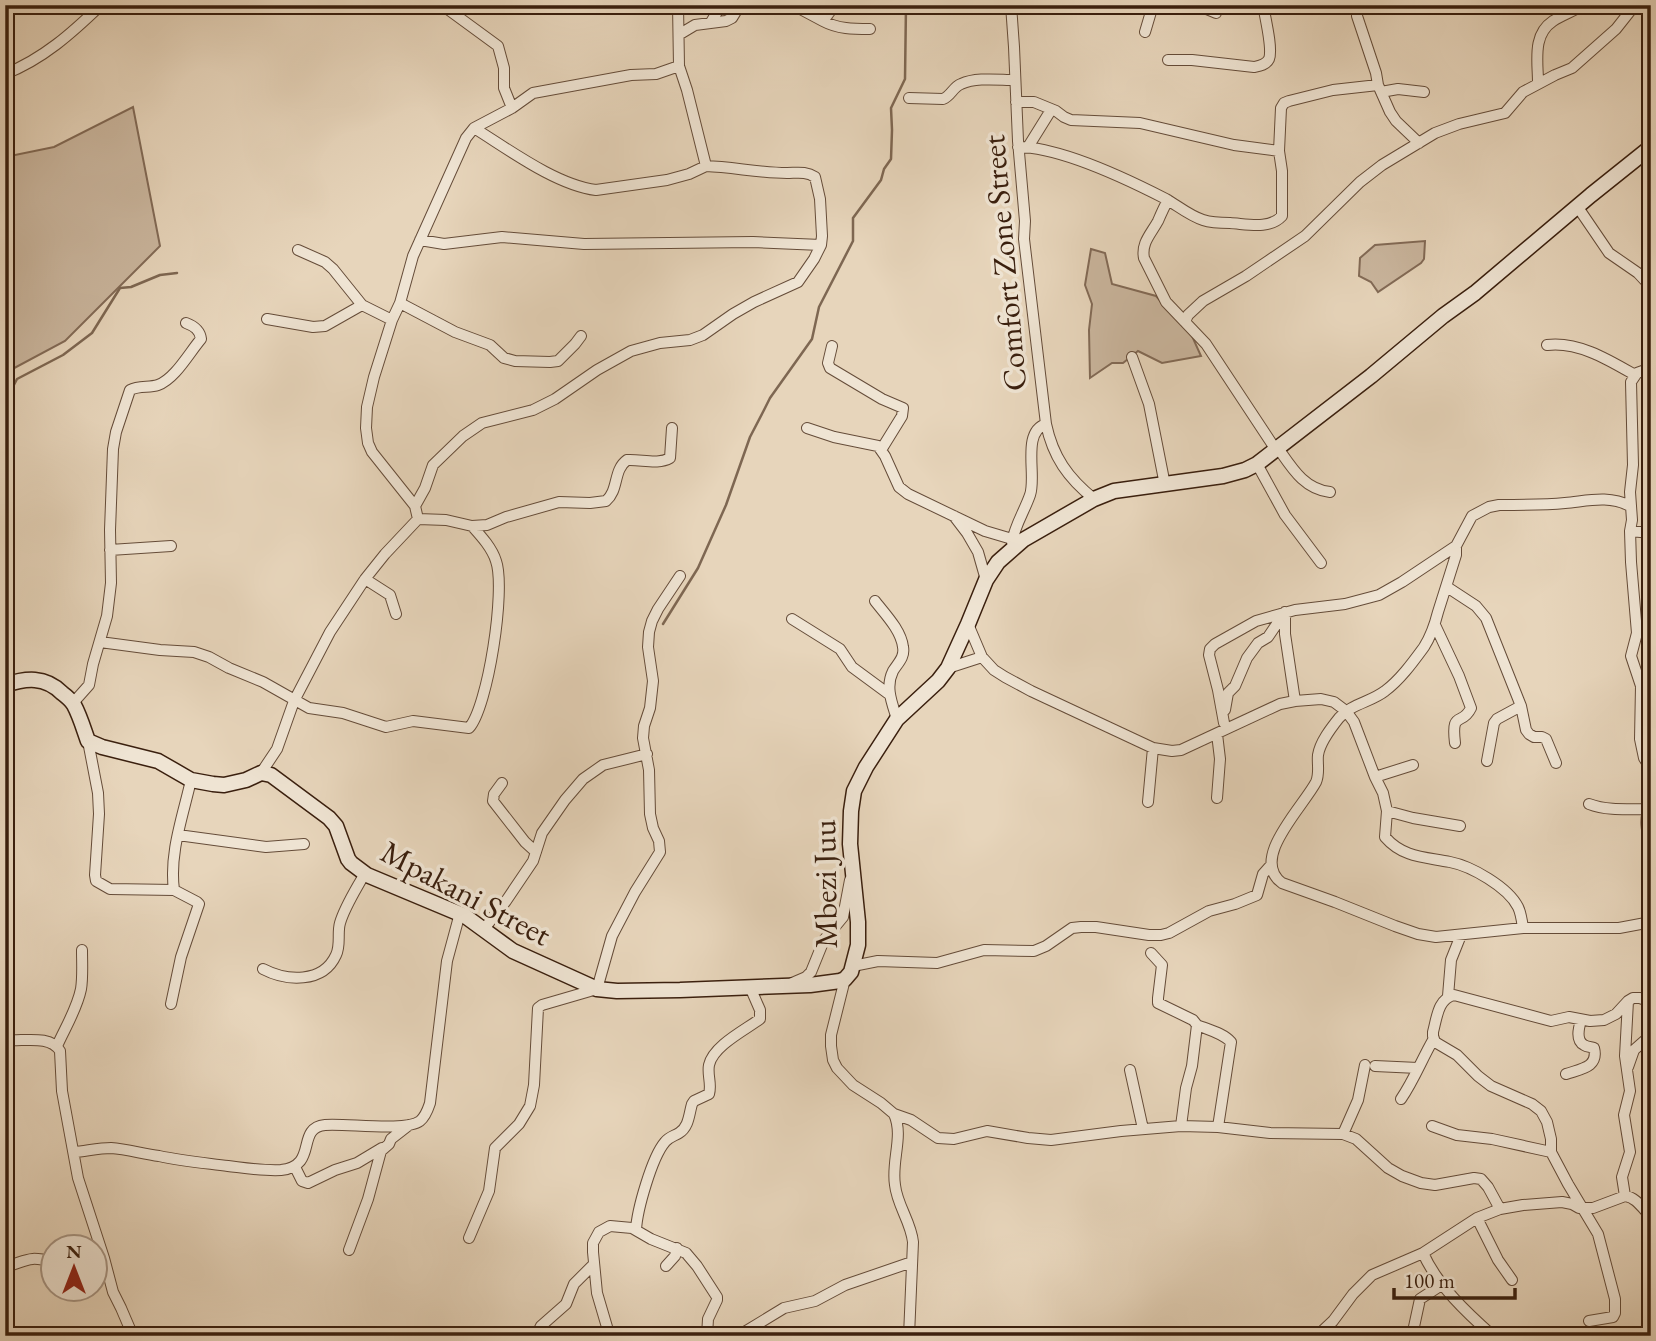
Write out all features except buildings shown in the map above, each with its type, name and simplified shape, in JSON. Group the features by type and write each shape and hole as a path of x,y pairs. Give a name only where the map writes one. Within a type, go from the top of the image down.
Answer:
{"street":[{"path":"5,74 52,48 101,5"},
{"path":"442,5 498,46 504,68 504,88 512,108"},
{"path":"678,5 679,66 706,166"},
{"path":"711,22 718,5"},
{"path":"680,34 695,24 726,21 732,18 740,5"},
{"path":"793,5 832,26 870,29"},
{"path":"823,20 835,5"},
{"name":"Comfort Zone Street","path":"1010,5 1016,102 1023,147 1024,239 1046,424 1062,466 1083,491 1094,499"},
{"path":"1145,32 1153,5"},
{"path":"1196,5 1216,13"},
{"path":"1168,60 1262,66 1269,57 1263,5"},
{"path":"1538,83 1539,35 1553,21 1583,5"},
{"path":"1185,322 1195,307 1290,248 1360,182 1382,166 1435,133 1459,124 1505,114 1519,96 1538,83 1572,68 1616,29 1635,5"},
{"path":"1357,16 1379,88 1390,112 1419,143"},
{"path":"673,428 670,458 660,462 627,460 621,465 613,493 606,501 559,502 487,525 472,526 417,514 372,452 366,428 367,407 403,286 420,240 466,138 474,128 512,108 533,93 546,89 631,75 656,74 679,66"},
{"path":"909,98 943,99 949,97 962,83 1015,80"},
{"path":"1051,110 1023,147 1080,160 1167,200 1199,219 1247,226 1275,222 1282,216 1279,151 1281,108 1284,103 1333,90 1379,88 1424,92"},
{"path":"1016,102 1034,102 1071,120 1140,123 1234,145 1279,151"},
{"path":"88,741 158,761 191,780 224,785 246,780 261,772 277,748 294,701 330,632 365,579 417,514 433,465 463,436 482,423 533,410 555,399 631,351 703,335 754,302 798,282 821,245 820,199 813,175 706,166 667,180 596,190 565,181 543,170 474,128"},
{"name":"Mbezi Juu","path":"849,972 858,946 850,832 854,791 897,719 948,668 986,580 1012,544 1094,499 1114,491 1234,473 1256,464 1483,287 1651,147"},
{"path":"1167,200 1146,240 1143,256 1166,302 1206,344 1277,449 1301,479 1315,488 1330,492"},
{"path":"1577,206 1609,253 1638,273 1651,287"},
{"path":"420,240 444,244 502,237 584,244 753,242 821,245"},
{"path":"298,250 329,265 362,305 392,320"},
{"path":"400,303 456,332 490,345 504,358 515,361 558,361 581,336"},
{"path":"267,319 313,327 325,326 362,305"},
{"path":"73,704 89,685 107,616 111,583 113,449 116,432 130,390 136,386 155,386 169,379 201,339 194,326 186,323"},
{"path":"1546,345 1588,351 1605,357 1635,375"},
{"path":"832,346 828,363 830,369 903,408 902,416 881,450"},
{"path":"1132,357 1149,404 1165,485"},
{"path":"1651,368 1635,375 1631,382 1633,465 1630,481 1632,584 1637,633 1632,656 1641,686 1640,739 1644,758 1651,769"},
{"path":"807,428 873,445 881,450 899,487 919,500 1012,544 1019,516 1033,483 1030,461 1034,439 1040,426 1046,424"},
{"path":"1256,464 1285,515 1321,563"},
{"path":"1228,725 1209,655 1215,644 1244,627 1285,612 1345,604 1379,595 1402,583 1456,546 1472,516 1489,508 1499,505 1567,503 1593,499 1621,501 1630,506"},
{"path":"951,513 978,552 986,580"},
{"path":"100,642 194,652 263,682 309,708 343,713 386,727 413,721 469,728 481,702 491,662 500,585 497,562 472,526"},
{"path":"1630,531 1651,533"},
{"path":"110,550 171,546"},
{"path":"1456,546 1447,587 1435,625 1425,645 1386,691 1346,711 1319,750 1317,778 1277,842 1272,856 1271,865 1276,878 1282,883 1395,926 1436,937 1523,928 1619,928 1651,922"},
{"path":"469,1238 489,1191 495,1148 519,1124 530,1105 534,1085 538,1008 597,989 612,936 660,852 650,814 650,780 643,731 650,708 653,681 648,646 649,632 658,608 680,576"},
{"path":"365,579 390,595 396,614"},
{"path":"1447,587 1476,606 1486,618 1521,706 1526,730 1534,737 1546,739 1556,762"},
{"path":"875,601 902,639 904,648 892,673 889,687 897,719"},
{"path":"1285,612 1285,634 1295,701"},
{"path":"1228,725 1228,692 1239,679 1243,664 1258,643 1268,637 1285,612"},
{"path":"792,620 840,649 852,667 890,695"},
{"path":"968,624 982,657 994,670 1031,691 1153,748 1181,750 1217,734 1228,725 1295,701 1328,699 1334,702 1346,711 1354,722 1383,793 1387,811 1385,837 1396,848 1415,856 1462,865 1493,882 1517,904 1523,928"},
{"path":"1435,625 1470,704 1469,714 1455,722 1455,743"},
{"path":"948,668 982,657"},
{"path":"5,685 34,679 45,681 60,690 73,704 88,741 98,793 94,875 96,881 110,889 174,890 197,902 171,1004"},
{"path":"1488,761 1494,723 1521,706"},
{"path":"1217,734 1220,759 1217,798"},
{"path":"1149,802 1153,748"},
{"path":"484,929 533,860 542,833 583,779 603,765 647,754"},
{"path":"1375,777 1413,765"},
{"name":"Mpakani Street","path":"261,772 271,775 329,818 336,826 348,859 365,873 460,913 513,951 597,989 650,991 824,984 849,972"},
{"path":"174,890 173,863 191,780"},
{"path":"502,783 492,798 495,805 536,852"},
{"path":"1589,804 1609,809 1649,807 1646,822 1651,850"},
{"path":"1387,811 1460,826"},
{"path":"178,835 266,847 304,844"},
{"path":"1271,865 1263,874 1257,895 1209,911 1169,933 1149,935 1096,927 1072,928 1034,951 984,950 937,963 878,961 849,972 831,1035 833,1059 837,1068 853,1085 894,1114 938,1138 946,1139 987,1131 1051,1140 1181,1126 1270,1133 1343,1134 1356,1139 1388,1168 1422,1183 1435,1185 1481,1179 1500,1209"},
{"path":"785,986 811,972 824,940 843,917 853,870"},
{"path":"263,969 272,974 298,979 318,973 330,965 338,949 341,919 365,873"},
{"path":"74,1152 114,1148 252,1169 282,1170 300,1163 308,1138 315,1128 409,1125 419,1122 427,1113 430,1103 447,961 460,913"},
{"path":"1401,1099 1433,1040 1442,1003 1448,996 1451,960 1461,934"},
{"path":"57,1046 73,1014 80,990 82,950"},
{"path":"1151,953 1162,965 1158,1003 1193,1020 1197,1025 1228,1038 1231,1042 1219,1127"},
{"path":"636,1230 638,1211 660,1150 668,1139 686,1127 694,1101 709,1094 711,1090 711,1060 716,1052 735,1036 760,1019 760,1010 750,987"},
{"path":"1448,996 1461,996 1551,1021 1569,1017 1597,1021 1610,1018 1633,998 1651,1002"},
{"path":"1625,1196 1622,1177 1630,1152 1624,1115 1630,1091 1625,1056 1628,1001"},
{"path":"1566,1074 1589,1066 1596,1056 1594,1048 1580,1042 1578,1033 1581,1020"},
{"path":"1181,1126 1197,1025"},
{"path":"1626,1072 1634,1049 1651,1035"},
{"path":"5,1040 47,1041 57,1046 60,1051 62,1091 78,1178 92,1232"},
{"path":"1433,1040 1457,1055 1485,1082 1537,1107 1547,1122 1551,1152 1598,1234 1615,1299 1613,1317 1589,1321"},
{"path":"1343,1134 1370,1066 1418,1068"},
{"path":"1130,1070 1143,1129"},
{"path":"894,1114 898,1127 894,1184 912,1237 909,1336"},
{"path":"349,1250 368,1199 381,1151 409,1125"},
{"path":"1432,1126 1457,1135 1492,1139 1551,1152"},
{"path":"295,1167 302,1181 308,1183 357,1163 389,1144"},
{"path":"1317,1336 1372,1275 1423,1253 1477,1218 1500,1209 1562,1202 1583,1209 1593,1208 1629,1196 1651,1217"},
{"path":"1477,1218 1498,1260 1512,1280"},
{"path":"607,1327 597,1293 593,1243 604,1228 616,1226 636,1230 689,1256 717,1297 708,1319 707,1336"},
{"path":"666,1266 675,1256 677,1248"},
{"path":"1423,1253 1443,1284 1493,1336"},
{"path":"5,1267 30,1258 38,1258"},
{"path":"738,1336 785,1308 815,1301 845,1285 912,1262"},
{"path":"536,1336 541,1326 566,1304 574,1284 594,1264"},
{"path":"108,1280 133,1336"},
{"path":"1412,1336 1420,1299 1443,1284"},
{"path":"1638,1332 1651,1334"}],"shaded area":[{"path":"133,107 160,246 65,341 5,373 5,219 8,217 5,214 5,157 54,147"},
{"path":"1425,241 1424,259 1421,263 1378,292 1371,282 1359,276 1360,258 1375,245"},
{"path":"1091,249 1105,253 1112,284 1156,296 1192,336 1201,356 1162,363 1138,351 1123,363 1112,363 1090,378 1089,330 1092,304 1085,285"}],"waterway":[{"path":"663,624 698,568 726,505 750,437 770,398 812,339 819,307 853,241 853,218 881,180 891,159 891,108 905,79 906,5"},
{"path":"5,402 17,379 63,355 92,333 120,288 131,287 160,275 177,273"}]}
